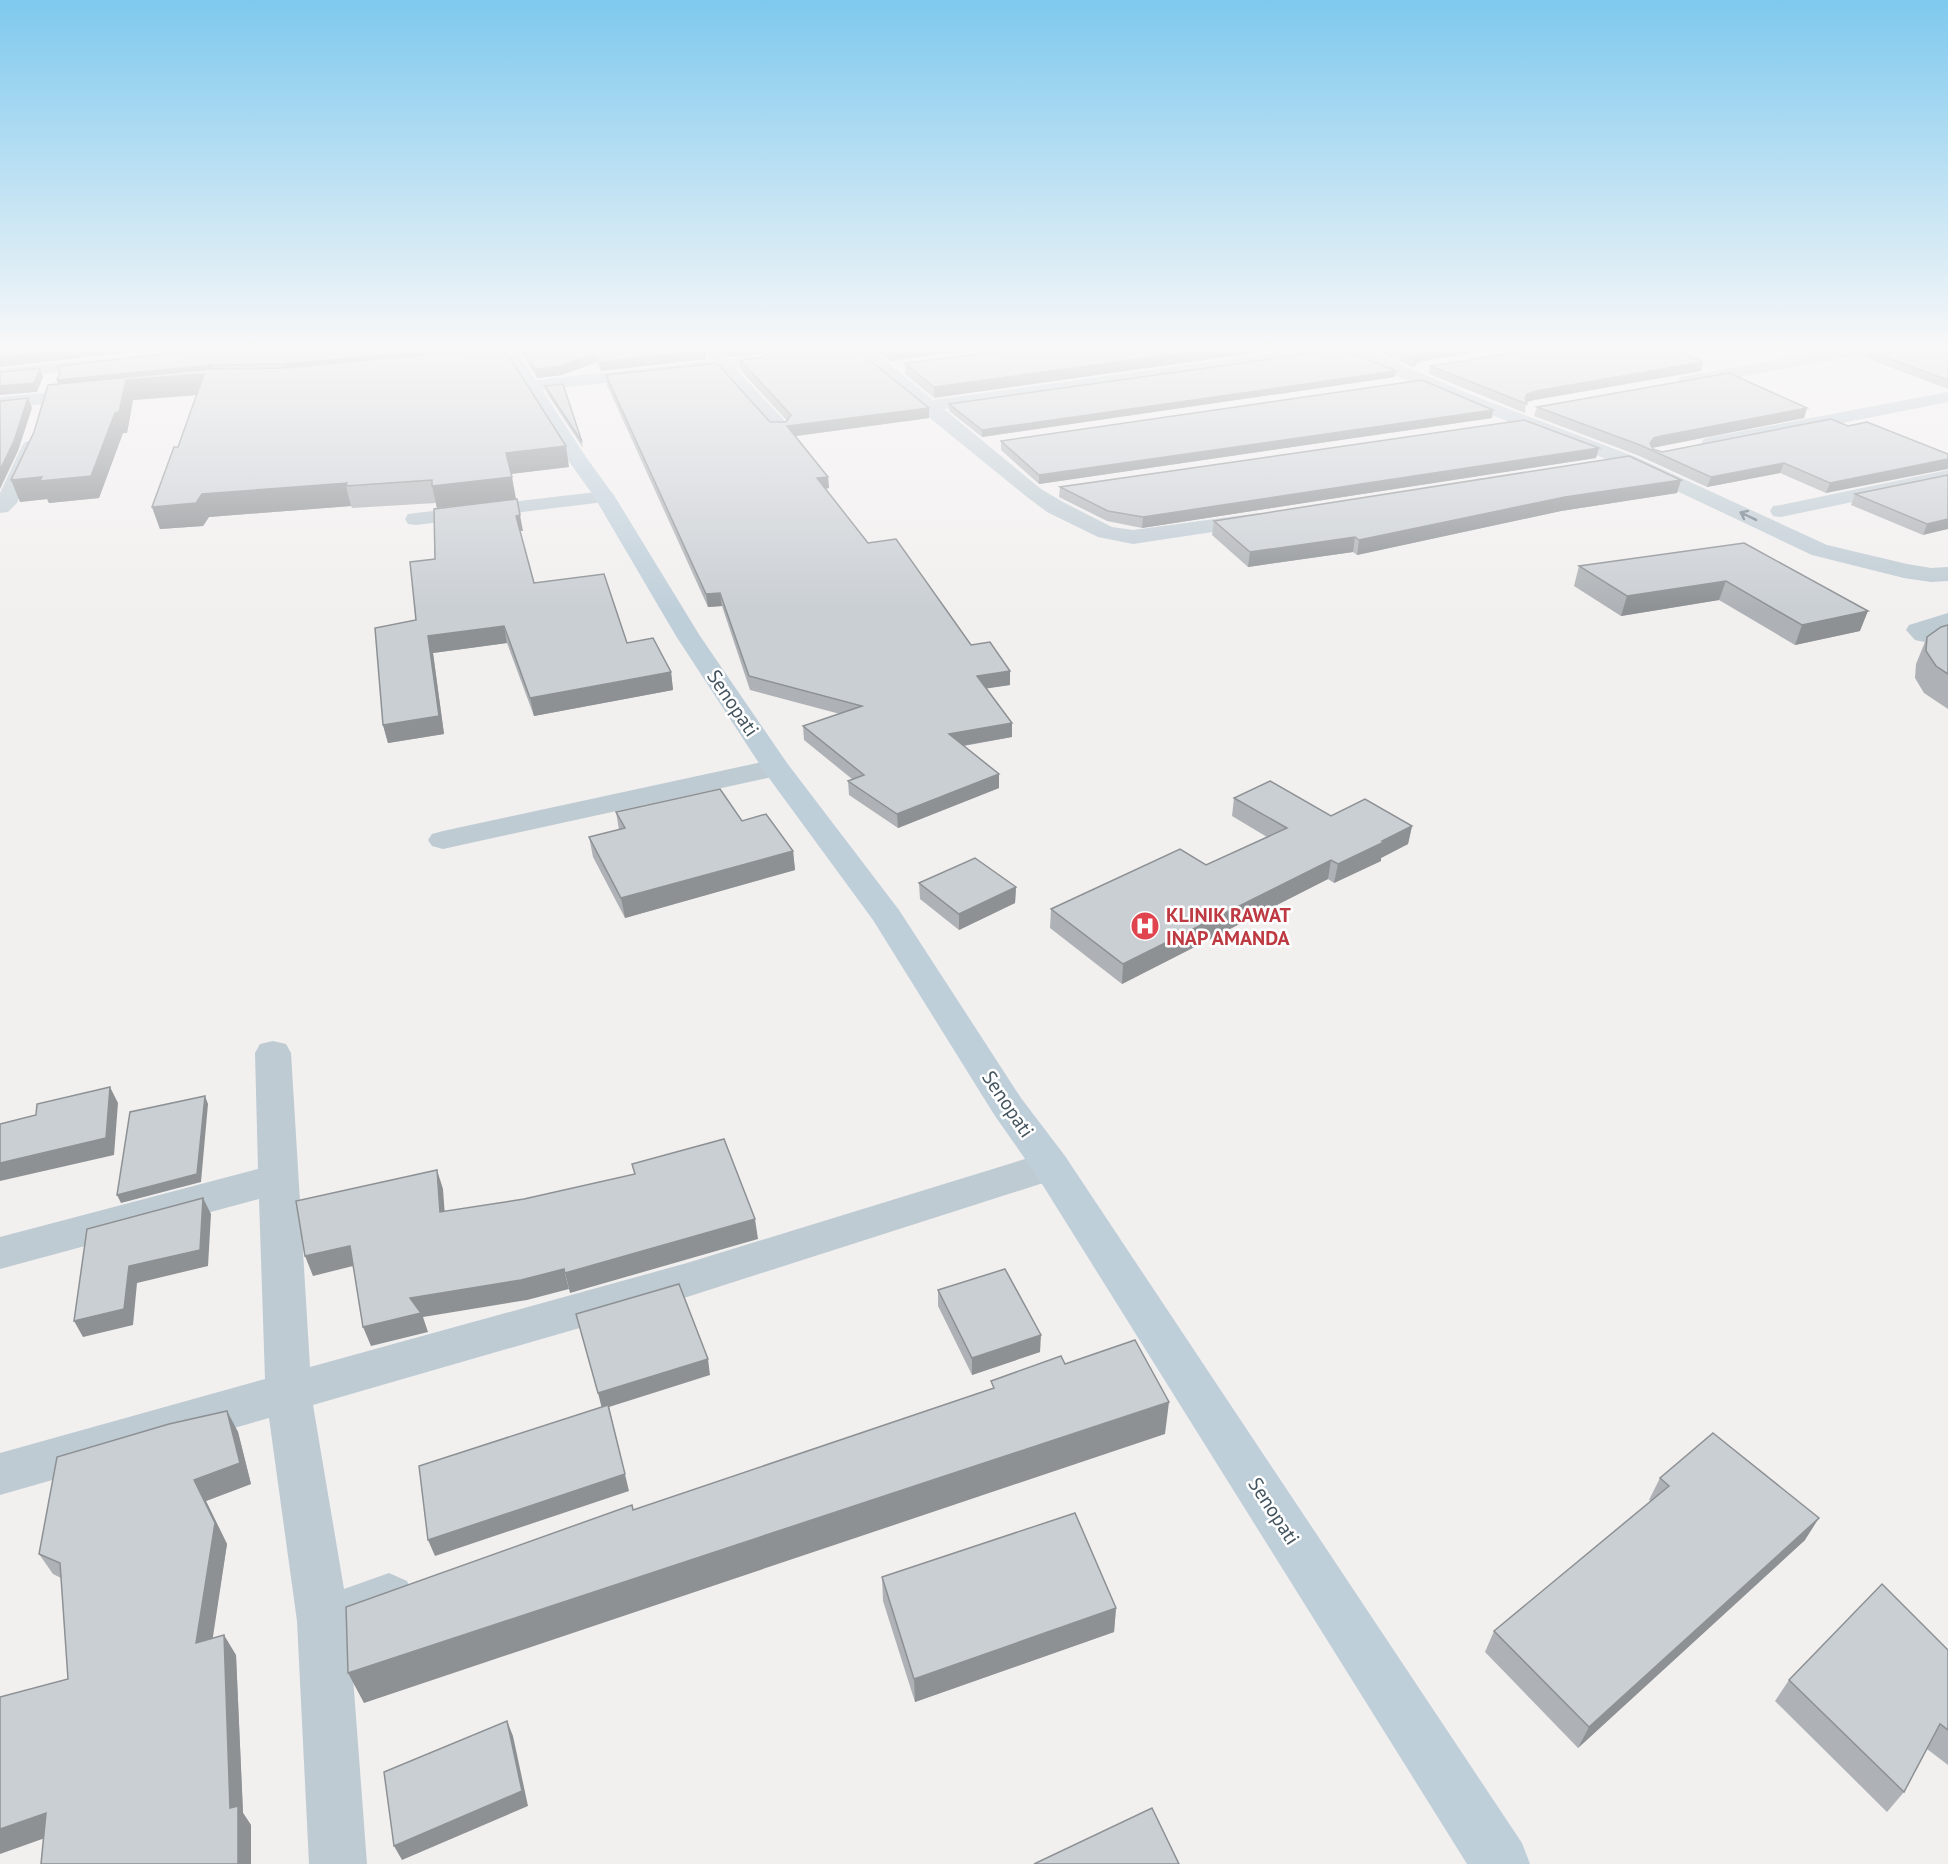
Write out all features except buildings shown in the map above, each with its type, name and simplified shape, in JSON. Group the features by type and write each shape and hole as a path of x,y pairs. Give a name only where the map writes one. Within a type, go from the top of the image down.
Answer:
{"street":[{"name":"Senopati","path":"563,437 605,496 688,636 776,768 887,917 1008,1107 1051,1166 1139,1339 1501,1864"},
{"path":"968,437 1034,494 1106,532 1133,537 1279,516"},
{"path":"1565,437 1629,461 1699,492 1820,550 1904,571 1931,575 1948,574"},
{"path":"1570,439 1577,437"},
{"path":"1619,437 1650,450"},
{"path":"1694,446 1741,437"},
{"path":"0,507 6,503 33,442 10,454"},
{"path":"979,445 1001,442"},
{"path":"1594,468 1629,461"},
{"path":"1781,511 1948,476"},
{"path":"1699,492 1731,486"},
{"path":"1034,494 1067,488"},
{"path":"416,519 605,496"},
{"path":"1761,501 1849,543 1867,560"},
{"path":"1948,620 1918,630 1924,635 1948,640"},
{"path":"443,840 776,768"},
{"path":"273,1053 288,1391 323,1621 338,1864"},
{"path":"0,1474 687,1280 1051,1166"},
{"path":"0,1253 278,1179"},
{"path":"323,1621 423,1586"}],"place":[{"name":"KLINIK RAWAT INAP AMANDA","path":"1145,926"}]}
